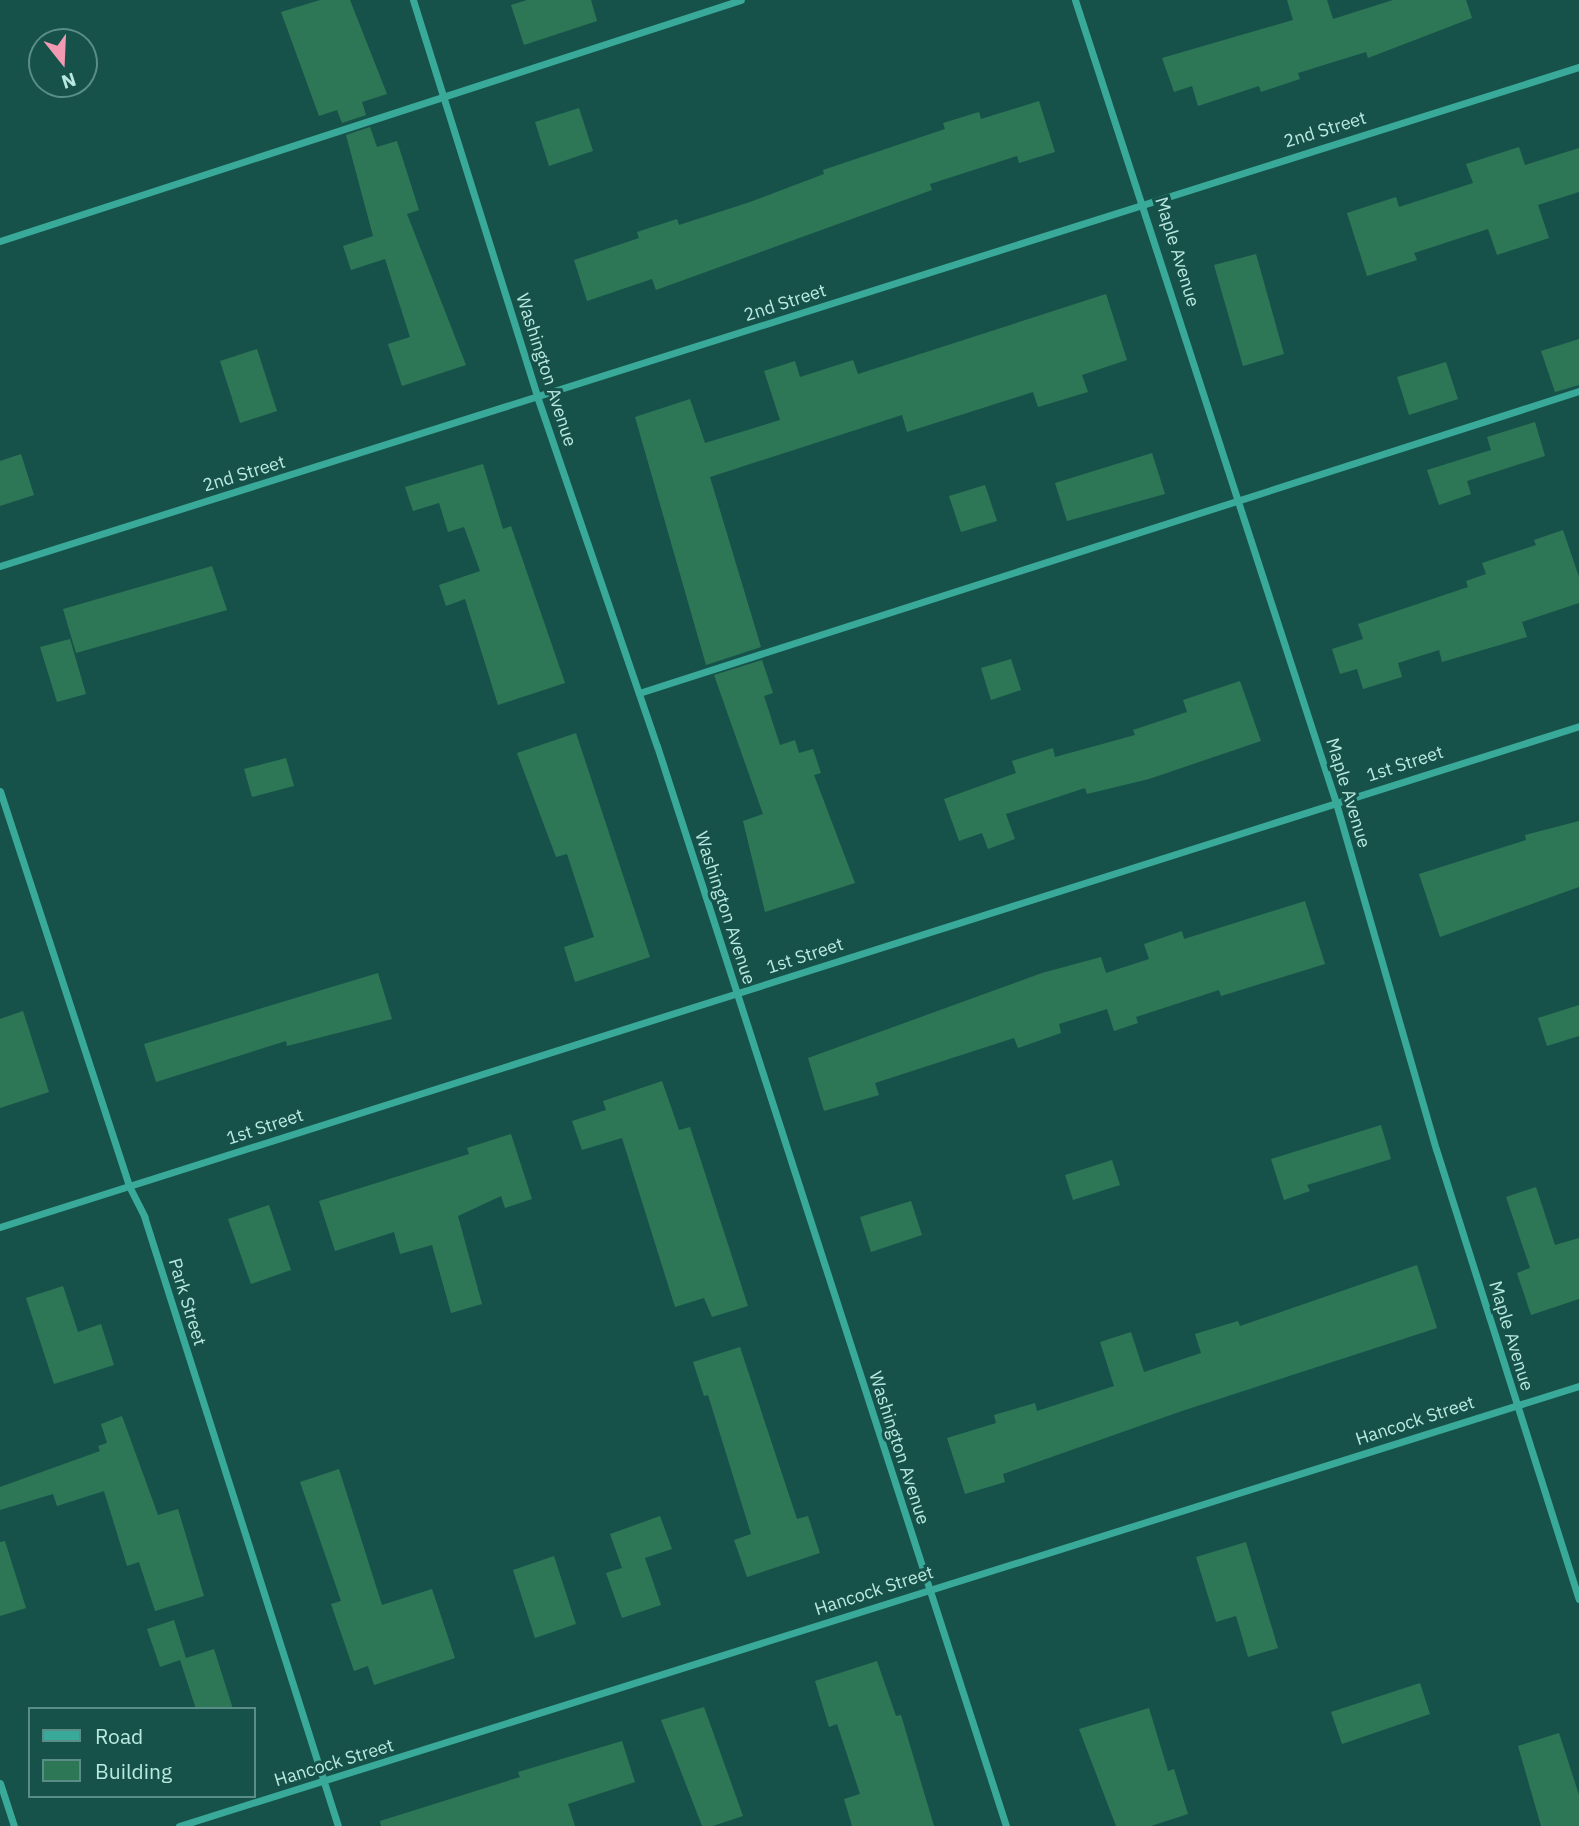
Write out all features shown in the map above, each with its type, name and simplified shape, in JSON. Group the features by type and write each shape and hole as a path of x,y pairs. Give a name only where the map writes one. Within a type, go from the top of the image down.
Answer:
{"street":[{"name":"Washington Avenue","path":"413,0 538,399 639,693 1006,1826"},
{"path":"0,241 741,0"},
{"name":"Maple Avenue","path":"1075,0 1145,202 1238,502 1336,803 1516,1405 1579,1599"},
{"name":"2nd Street","path":"0,566 538,399 1145,202 1579,68"},
{"path":"639,693 1579,391"},
{"name":"1st Street","path":"0,1227 1579,726"},
{"name":"Park Street","path":"0,791 129,1186 145,1216 338,1826"},
{"name":"Hancock Street","path":"179,1826 324,1783 1579,1386"},
{"path":"0,1783 13,1826"}],"building":[{"path":"320,0 350,0 387,94 362,102 366,115 342,123 337,110 319,116 281,12"},
{"path":"527,0 591,0 597,21 524,45 511,5"},
{"path":"1287,0 1327,0 1333,19 1393,0 1466,0 1472,18 1368,58 1366,52 1298,73 1300,79 1261,92 1259,86 1198,106 1192,86 1174,92 1162,58 1293,20"},
{"path":"1039,101 1055,152 1019,163 1017,156 930,184 932,190 656,290 652,279 587,301 574,260 639,238 637,232 677,219 679,225 750,202 824,174 823,170 945,129 943,123 979,112 981,119"},
{"path":"579,108 593,151 549,166 535,122"},
{"path":"370,127 377,147 397,141 419,210 407,214 466,365 402,386 388,344 410,337 385,259 351,270 343,246 373,236 346,135"},
{"path":"1519,147 1525,165 1579,148 1579,192 1538,205 1549,238 1497,255 1488,229 1414,253 1417,260 1367,276 1347,213 1396,197 1399,207 1473,183 1466,164"},
{"path":"1256,254 1284,354 1243,366 1214,265"},
{"path":"1106,294 1127,360 1082,375 1088,392 1038,407 1033,392 907,432 902,415 710,477 761,647 706,665 635,417 690,399 705,443 780,420 764,371 795,361 800,377 853,360 858,374"},
{"path":"1579,339 1579,385 1555,392 1541,351"},
{"path":"257,349 277,411 240,423 220,361"},
{"path":"1446,362 1458,399 1409,415 1397,377"},
{"path":"1535,422 1545,456 1467,481 1471,494 1439,505 1427,470 1491,450 1487,437"},
{"path":"1152,453 1165,494 1067,521 1055,483"},
{"path":"21,454 34,495 0,506 0,461"},
{"path":"483,464 503,529 511,526 565,683 498,705 465,599 446,606 439,585 480,571 464,527 448,532 439,503 413,511 405,487"},
{"path":"985,485 997,521 961,532 949,496"},
{"path":"1563,530 1579,577 1579,603 1522,622 1527,637 1442,662 1439,650 1398,663 1402,677 1363,689 1357,669 1340,674 1332,649 1363,639 1358,624 1468,587 1466,581 1486,574 1482,563 1536,545 1534,540"},
{"path":"212,566 227,610 76,653 63,609"},
{"path":"70,639 86,694 57,702 40,647"},
{"path":"1011,659 1021,690 991,700 981,668"},
{"path":"762,660 773,693 764,696 780,745 795,740 799,753 813,749 821,773 814,775 855,883 765,912 743,821 763,814 714,675"},
{"path":"1240,681 1261,741 1149,779 1087,794 1085,788 1006,814 1015,839 988,849 982,833 959,841 944,799 1016,773 1012,761 1053,748 1055,757 1135,735 1133,730 1187,712 1183,700"},
{"path":"576,733 650,957 575,982 564,947 594,937 567,854 556,857 517,753"},
{"path":"286,758 294,786 252,797 244,769"},
{"path":"1579,821 1579,887 1440,937 1419,874 1526,840 1525,835"},
{"path":"1305,901 1325,964 1221,996 1219,990 1136,1017 1138,1023 1114,1031 1107,1009 1059,1024 1061,1033 1018,1048 1014,1038 875,1083 879,1095 824,1111 808,1058 1042,973 1101,957 1106,973 1149,959 1144,944 1182,931 1184,939"},
{"path":"378,973 392,1019 287,1046 286,1041 156,1082 144,1044"},
{"path":"1579,1005 1579,1036 1547,1046 1538,1018"},
{"path":"23,1011 49,1092 0,1108 0,1019"},
{"path":"662,1081 679,1130 690,1127 748,1306 712,1317 704,1298 675,1307 622,1138 582,1150 572,1121 606,1110 603,1101"},
{"path":"1381,1125 1391,1159 1307,1185 1310,1191 1284,1200 1271,1159"},
{"path":"511,1134 532,1199 505,1208 501,1196 458,1216 482,1304 451,1313 432,1245 400,1254 394,1232 335,1251 319,1201 469,1154 467,1148"},
{"path":"1112,1160 1120,1185 1073,1200 1065,1175"},
{"path":"1536,1187 1555,1245 1579,1238 1579,1299 1531,1315 1517,1273 1530,1268 1506,1197"},
{"path":"911,1201 922,1235 871,1252 860,1217"},
{"path":"269,1205 291,1270 251,1284 228,1219"},
{"path":"1417,1265 1437,1328 1182,1411 1003,1474 1005,1482 965,1494 947,1438 996,1423 994,1415 1035,1403 1037,1411 1114,1386 1100,1342 1131,1332 1144,1372 1201,1353 1195,1334 1238,1321 1240,1326"},
{"path":"63,1286 78,1332 101,1324 114,1365 54,1384 26,1298"},
{"path":"740,1347 797,1519 808,1516 820,1553 747,1577 734,1540 751,1534 708,1395 704,1396 693,1362"},
{"path":"122,1416 158,1515 178,1509 204,1596 155,1611 139,1562 127,1566 104,1491 57,1506 53,1494 0,1510 0,1487 100,1451 98,1446 107,1443 101,1424"},
{"path":"339,1469 382,1605 432,1589 455,1658 374,1685 368,1666 354,1671 331,1604 341,1601 300,1482"},
{"path":"660,1516 672,1549 645,1558 661,1605 622,1618 606,1573 622,1568 610,1534"},
{"path":"5,1541 26,1608 0,1616 0,1542"},
{"path":"1246,1542 1278,1648 1248,1657 1236,1616 1216,1622 1196,1557"},
{"path":"554,1556 576,1624 535,1638 513,1570"},
{"path":"174,1620 186,1658 214,1649 232,1707 195,1707 180,1660 160,1667 147,1629"},
{"path":"877,1661 896,1716 901,1715 934,1826 852,1826 844,1799 860,1794 837,1724 829,1727 815,1681"},
{"path":"1420,1683 1430,1714 1342,1744 1331,1712"},
{"path":"704,1707 743,1816 713,1826 702,1826 661,1720"},
{"path":"1149,1708 1168,1771 1174,1769 1188,1814 1151,1826 1116,1826 1079,1729"},
{"path":"1559,1733 1579,1795 1579,1826 1541,1826 1518,1746"},
{"path":"622,1741 635,1782 568,1804 575,1826 381,1826 380,1821 520,1777 518,1772"}]}
